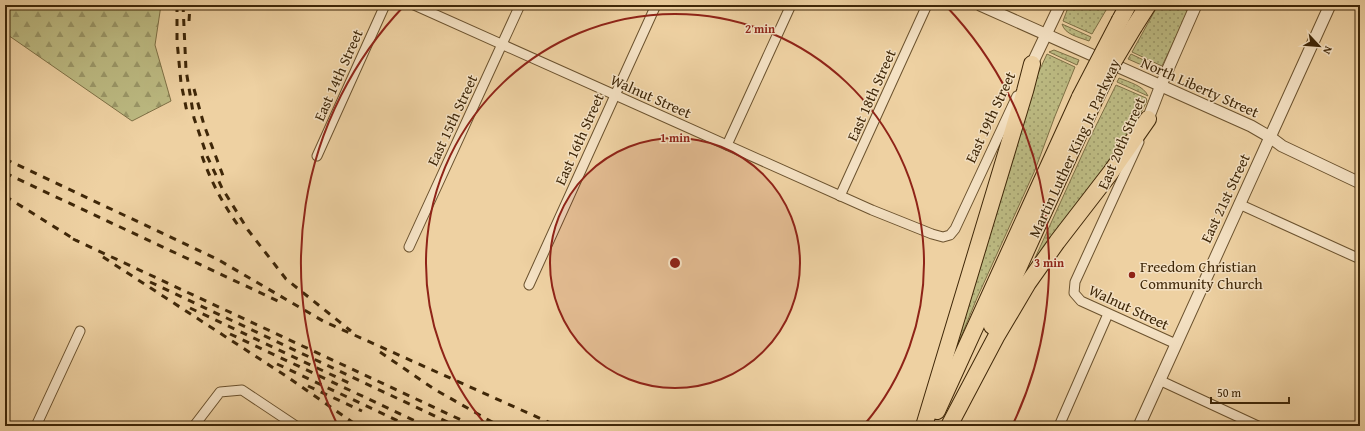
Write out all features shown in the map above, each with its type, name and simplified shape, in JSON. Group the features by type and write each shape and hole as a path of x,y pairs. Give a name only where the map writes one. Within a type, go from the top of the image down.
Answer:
{"highway":[{"name":"Martin Luther King Jr. Parkway","path":"948,426 1127,5"},
{"name":"Martin Luther King Jr. Parkway","path":"930,426 1086,100 1112,64 1148,5"},
{"path":"924,426 1005,159 1032,64"},
{"path":"948,426 996,337 1028,283 1057,242 1111,172 1148,119"}],"street":[{"name":"East 14th Street","path":"317,156 385,5"},
{"name":"Walnut Street","path":"414,5 840,196 932,234 943,237"},
{"name":"East 15th Street","path":"409,247 520,5"},
{"name":"East 16th Street","path":"529,285 656,5"},
{"path":"727,145 791,5"},
{"name":"East 18th Street","path":"840,196 927,5"},
{"name":"North Liberty Street","path":"980,5 1251,126 1282,146 1360,183"},
{"name":"East 19th Street","path":"943,237 950,235 956,229 1060,5"},
{"name":"East 20th Street","path":"1074,293 1075,282 1127,170 1161,85 1196,5"},
{"name":"East 21st Street","path":"1139,426 1330,5"},
{"path":"1239,204 1360,259"},
{"name":"Walnut Street","path":"1074,293 1080,301 1176,344"},
{"path":"1059,426 1108,314"},
{"path":"36,426 80,332"},
{"path":"1159,380 1258,426"},
{"path":"194,426 220,392 242,390 296,426"}],"green space":[{"path":"5,5 161,5 155,45 171,101 132,121 5,33"},
{"path":"1069,5 1109,5 1092,34 1063,21"},
{"path":"1158,5 1191,5 1162,66 1132,52"},
{"path":"1062,24 1091,37 1089,41 1069,33"},
{"path":"1054,50 1079,60 1077,65 1049,52"},
{"path":"1047,54 1075,67 1035,170 977,298 953,356 1035,80"},
{"path":"1131,54 1158,67 1159,69 1153,70 1128,59"},
{"path":"1119,78 1140,87 1148,96 1117,82"},
{"path":"1116,85 1146,98 1147,101 1125,144 1030,269 1088,142"}],"railway":[{"path":"177,5 177,41 181,83 187,112"},
{"path":"183,5 186,70 194,118 207,156 222,188 248,230 286,279 351,331"},
{"path":"189,21 190,5"},
{"path":"194,89 204,125 225,181"},
{"path":"202,156 218,194 240,228"},
{"path":"5,159 217,259 323,321 557,426"},
{"path":"5,173 280,302"},
{"path":"5,196 77,241"},
{"path":"73,239 474,426"},
{"path":"103,257 289,378 358,426"},
{"path":"150,282 456,426"},
{"path":"190,308 351,384"},
{"path":"230,334 426,426"},
{"path":"380,352 434,389 499,426"},
{"path":"277,364 409,426"},
{"path":"308,386 362,411"}],"place":[{"name":"Freedom Christian Community Church","path":"1132,275"}]}
